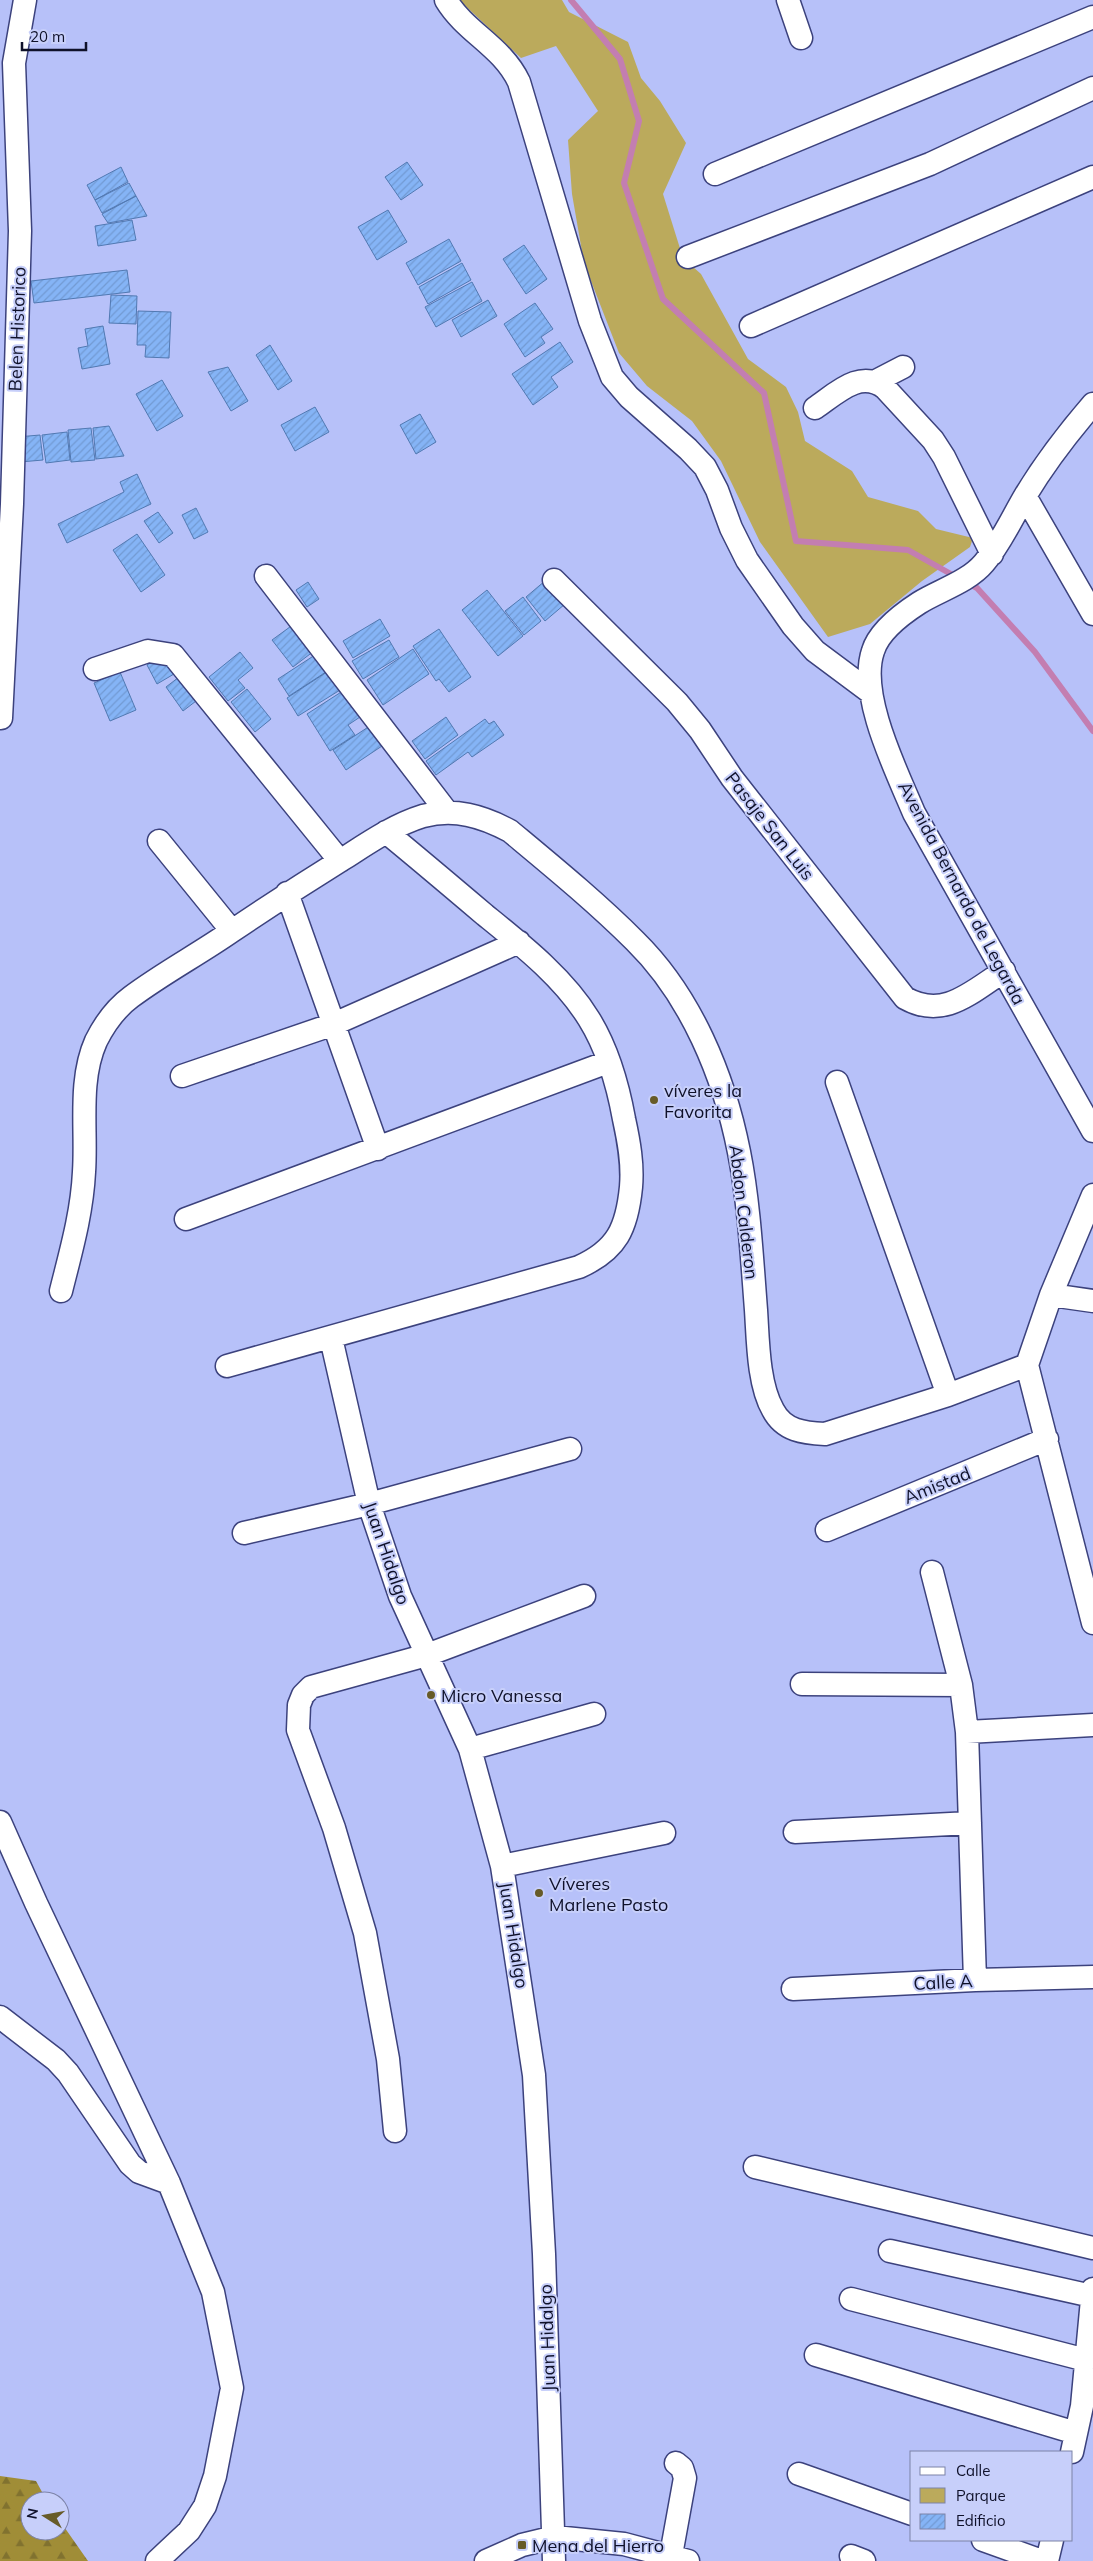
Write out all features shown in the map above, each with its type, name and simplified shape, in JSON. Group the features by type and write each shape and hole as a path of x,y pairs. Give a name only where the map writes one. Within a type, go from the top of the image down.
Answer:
{"street":[{"name":"Belen Historico","path":"1,718 12,494 20,231 14,63 25,0"},
{"path":"446,0 459,18 502,55 519,82 590,321 612,377 629,397 688,449 705,467 747,560 793,626 815,651 870,692"},
{"path":"788,0 801,38"},
{"path":"715,174 1093,17"},
{"path":"688,258 930,164 1093,88"},
{"path":"751,326 1093,177"},
{"path":"815,408 850,385 869,380 876,381 903,367"},
{"path":"876,381 918,422 944,457 985,562"},
{"path":"985,562 1050,458 1093,404"},
{"path":"1025,496 1093,614"},
{"name":"Avenida Bernardo de Legarda","path":"985,562 919,603 899,618 877,641 870,659 870,692 891,759 914,813 1093,1132"},
{"path":"266,576 447,812"},
{"name":"Pasaje San Luis","path":"554,580 677,702 700,730 745,796 905,998 919,1006 935,1008 951,1004 1004,972"},
{"path":"95,669 148,650 172,655 340,861"},
{"name":"Abdon Calderon","path":"61,1290 78,1224 84,1171 83,1125 87,1080 95,1043 107,1021 130,998 287,893 386,832 423,816 447,812 486,818 510,831 636,941 664,974 692,1018 720,1082 739,1152 752,1258 759,1353 765,1389 773,1411 787,1427 804,1433 824,1434 948,1395 1027,1365"},
{"path":"227,1366 579,1267 598,1258 613,1244 622,1228 630,1202 631,1152 622,1106 608,1062 589,1020 560,982 518,942 386,832"},
{"path":"159,841 232,931"},
{"path":"287,893 378,1149"},
{"path":"182,1076 334,1024 518,942"},
{"path":"186,1219 608,1062"},
{"path":"837,1082 948,1395"},
{"path":"1093,1195 1051,1295 1027,1365 1093,1623"},
{"path":"1051,1295 1093,1301"},
{"name":"Juan Hidalgo","path":"331,1338 369,1504 400,1596 470,1749 502,1866 534,2075 544,2254 555,2537 554,2561"},
{"name":"Amistad","path":"827,1530 1047,1440"},
{"path":"244,1533 369,1504 570,1449"},
{"path":"932,1572 961,1685 967,1732 975,1980"},
{"path":"395,2131 388,2059 365,1933 334,1828 298,1730 297,1715 303,1695 311,1687 427,1655 584,1596"},
{"path":"802,1684 961,1685"},
{"path":"470,1749 594,1714"},
{"path":"967,1732 1093,1725"},
{"path":"0,1822 40,1912 169,2183 213,2292 232,2388 215,2476 205,2506 189,2531 157,2561"},
{"path":"795,1832 970,1823"},
{"path":"502,1866 664,1833"},
{"name":"Calle A","path":"793,1989 975,1980 1093,1977"},
{"path":"0,2017 56,2060 68,2073 130,2164 139,2172 169,2183"},
{"path":"755,2167 1093,2248"},
{"path":"890,2251 1092,2296"},
{"path":"816,2355 1074,2443 1086,2360 1093,2289"},
{"path":"851,2299 1086,2360"},
{"path":"486,2561 522,2546 555,2537 624,2544 679,2558 685,2478 682,2468 676,2463"},
{"path":"799,2474 910,2513"},
{"path":"986,2541 1042,2561"},
{"path":"1047,2561 1052,2541"}],"green space":[{"path":"459,0 562,0 569,12 628,42 641,78 660,101 686,143 663,194 683,258 701,274 748,359 786,387 798,412 805,441 852,471 868,497 918,511 936,529 973,538 970,547 922,581 870,624 828,637 760,542 721,461 692,421 647,386 619,353 584,263 572,194 568,140 598,111 556,46 521,58"},
{"path":"0,2476 36,2481 42,2491 20,2491 20,2541 70,2541 70,2535 88,2561 0,2561"}],"building":[{"path":"407,162 423,185 401,200 385,177"},
{"path":"121,167 128,182 95,200 87,185"},
{"path":"129,183 136,196 102,213 95,200"},
{"path":"136,196 147,216 108,223 102,214"},
{"path":"388,210 407,242 377,260 358,227"},
{"path":"132,220 136,240 98,246 95,226"},
{"path":"449,239 461,261 418,285 406,263"},
{"path":"524,245 547,279 526,294 503,259"},
{"path":"462,263 471,280 428,304 419,287"},
{"path":"127,270 130,292 34,303 31,281"},
{"path":"472,282 482,301 436,327 425,307"},
{"path":"111,295 137,296 136,324 109,323"},
{"path":"488,300 497,316 461,337 452,320"},
{"path":"535,303 553,329 541,337 545,343 525,357 504,324"},
{"path":"138,311 171,312 169,358 145,357 146,345 137,345"},
{"path":"103,326 110,364 82,369 78,348 88,346 85,329"},
{"path":"560,342 573,362 551,377 558,387 533,405 512,374"},
{"path":"270,345 292,381 278,390 256,355"},
{"path":"228,367 248,401 231,411 208,372"},
{"path":"162,380 183,416 157,431 136,394"},
{"path":"315,407 329,432 295,451 281,425"},
{"path":"420,414 436,442 416,454 400,425"},
{"path":"109,426 124,456 96,459 93,428"},
{"path":"91,428 95,460 71,462 68,430"},
{"path":"67,432 70,460 46,463 42,435"},
{"path":"40,435 43,460 20,462 17,437"},
{"path":"137,474 151,504 67,543 58,524 124,492 120,482"},
{"path":"196,508 208,532 194,539 182,515"},
{"path":"158,512 173,533 159,543 144,521"},
{"path":"137,534 165,575 141,592 113,550"},
{"path":"546,580 565,604 545,621 526,597"},
{"path":"308,582 319,599 307,607 296,590"},
{"path":"487,590 523,636 498,656 462,610"},
{"path":"523,597 541,621 524,635 505,611"},
{"path":"380,619 390,636 353,658 343,641"},
{"path":"294,624 314,651 293,667 272,640"},
{"path":"439,629 471,677 449,692 439,679 436,681 413,646"},
{"path":"389,640 399,657 363,679 352,661"},
{"path":"413,649 429,674 383,705 367,680"},
{"path":"240,652 253,668 238,680 245,688 228,701 209,677"},
{"path":"318,653 329,670 289,696 278,679"},
{"path":"164,655 174,674 157,684 147,665"},
{"path":"333,668 345,687 298,716 287,698"},
{"path":"120,672 136,710 110,721 94,683"},
{"path":"183,674 200,698 183,711 166,687"},
{"path":"349,687 366,713 348,725 355,735 330,751 307,714"},
{"path":"247,689 271,719 255,732 231,702"},
{"path":"446,717 458,735 425,759 412,741"},
{"path":"485,719 489,724 494,721 504,735 472,757 468,752 436,775 426,761"},
{"path":"376,722 388,742 346,770 333,750"}],"waterway":[{"path":"571,0 620,59 639,121 624,183 663,299 764,393 796,541 908,550 958,578"},
{"path":"966,582 977,588 1035,652 1093,731"}],"place":[{"name":"víveres la Favorita","path":"654,1100"},
{"name":"Micro Vanessa","path":"431,1695"},
{"name":"Víveres Marlene Pasto","path":"539,1893"},
{"name":"Mena del Hierro","path":"522,2545"}]}
